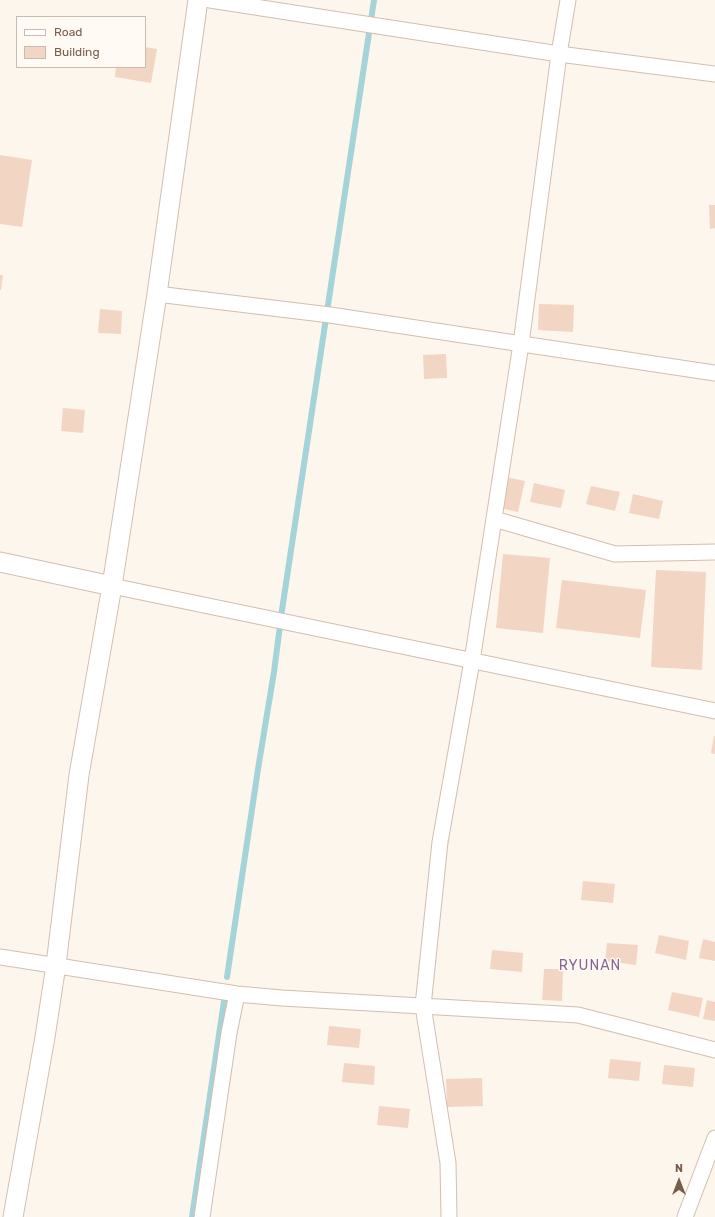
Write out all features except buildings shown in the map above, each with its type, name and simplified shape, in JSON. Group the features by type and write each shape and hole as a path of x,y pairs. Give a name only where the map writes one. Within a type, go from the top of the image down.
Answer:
{"street":[{"path":"13,1217 45,1037 56,965 79,775 112,586 157,294 198,0"},
{"path":"210,0 559,54 715,74"},
{"path":"449,1217 448,1163 423,1006 440,842 472,661 521,344 559,54 568,0"},
{"path":"157,294 325,314 715,373"},
{"path":"494,519 615,554 715,552"},
{"path":"0,562 715,711"},
{"path":"0,957 236,994 578,1015 715,1050"},
{"path":"202,1217 236,994"},
{"path":"685,1217 715,1138"}],"waterway":[{"path":"227,977 374,0"},
{"path":"192,1217 224,1001"}],"district":[{"name":"RYUNAN","path":"590,966"}]}
